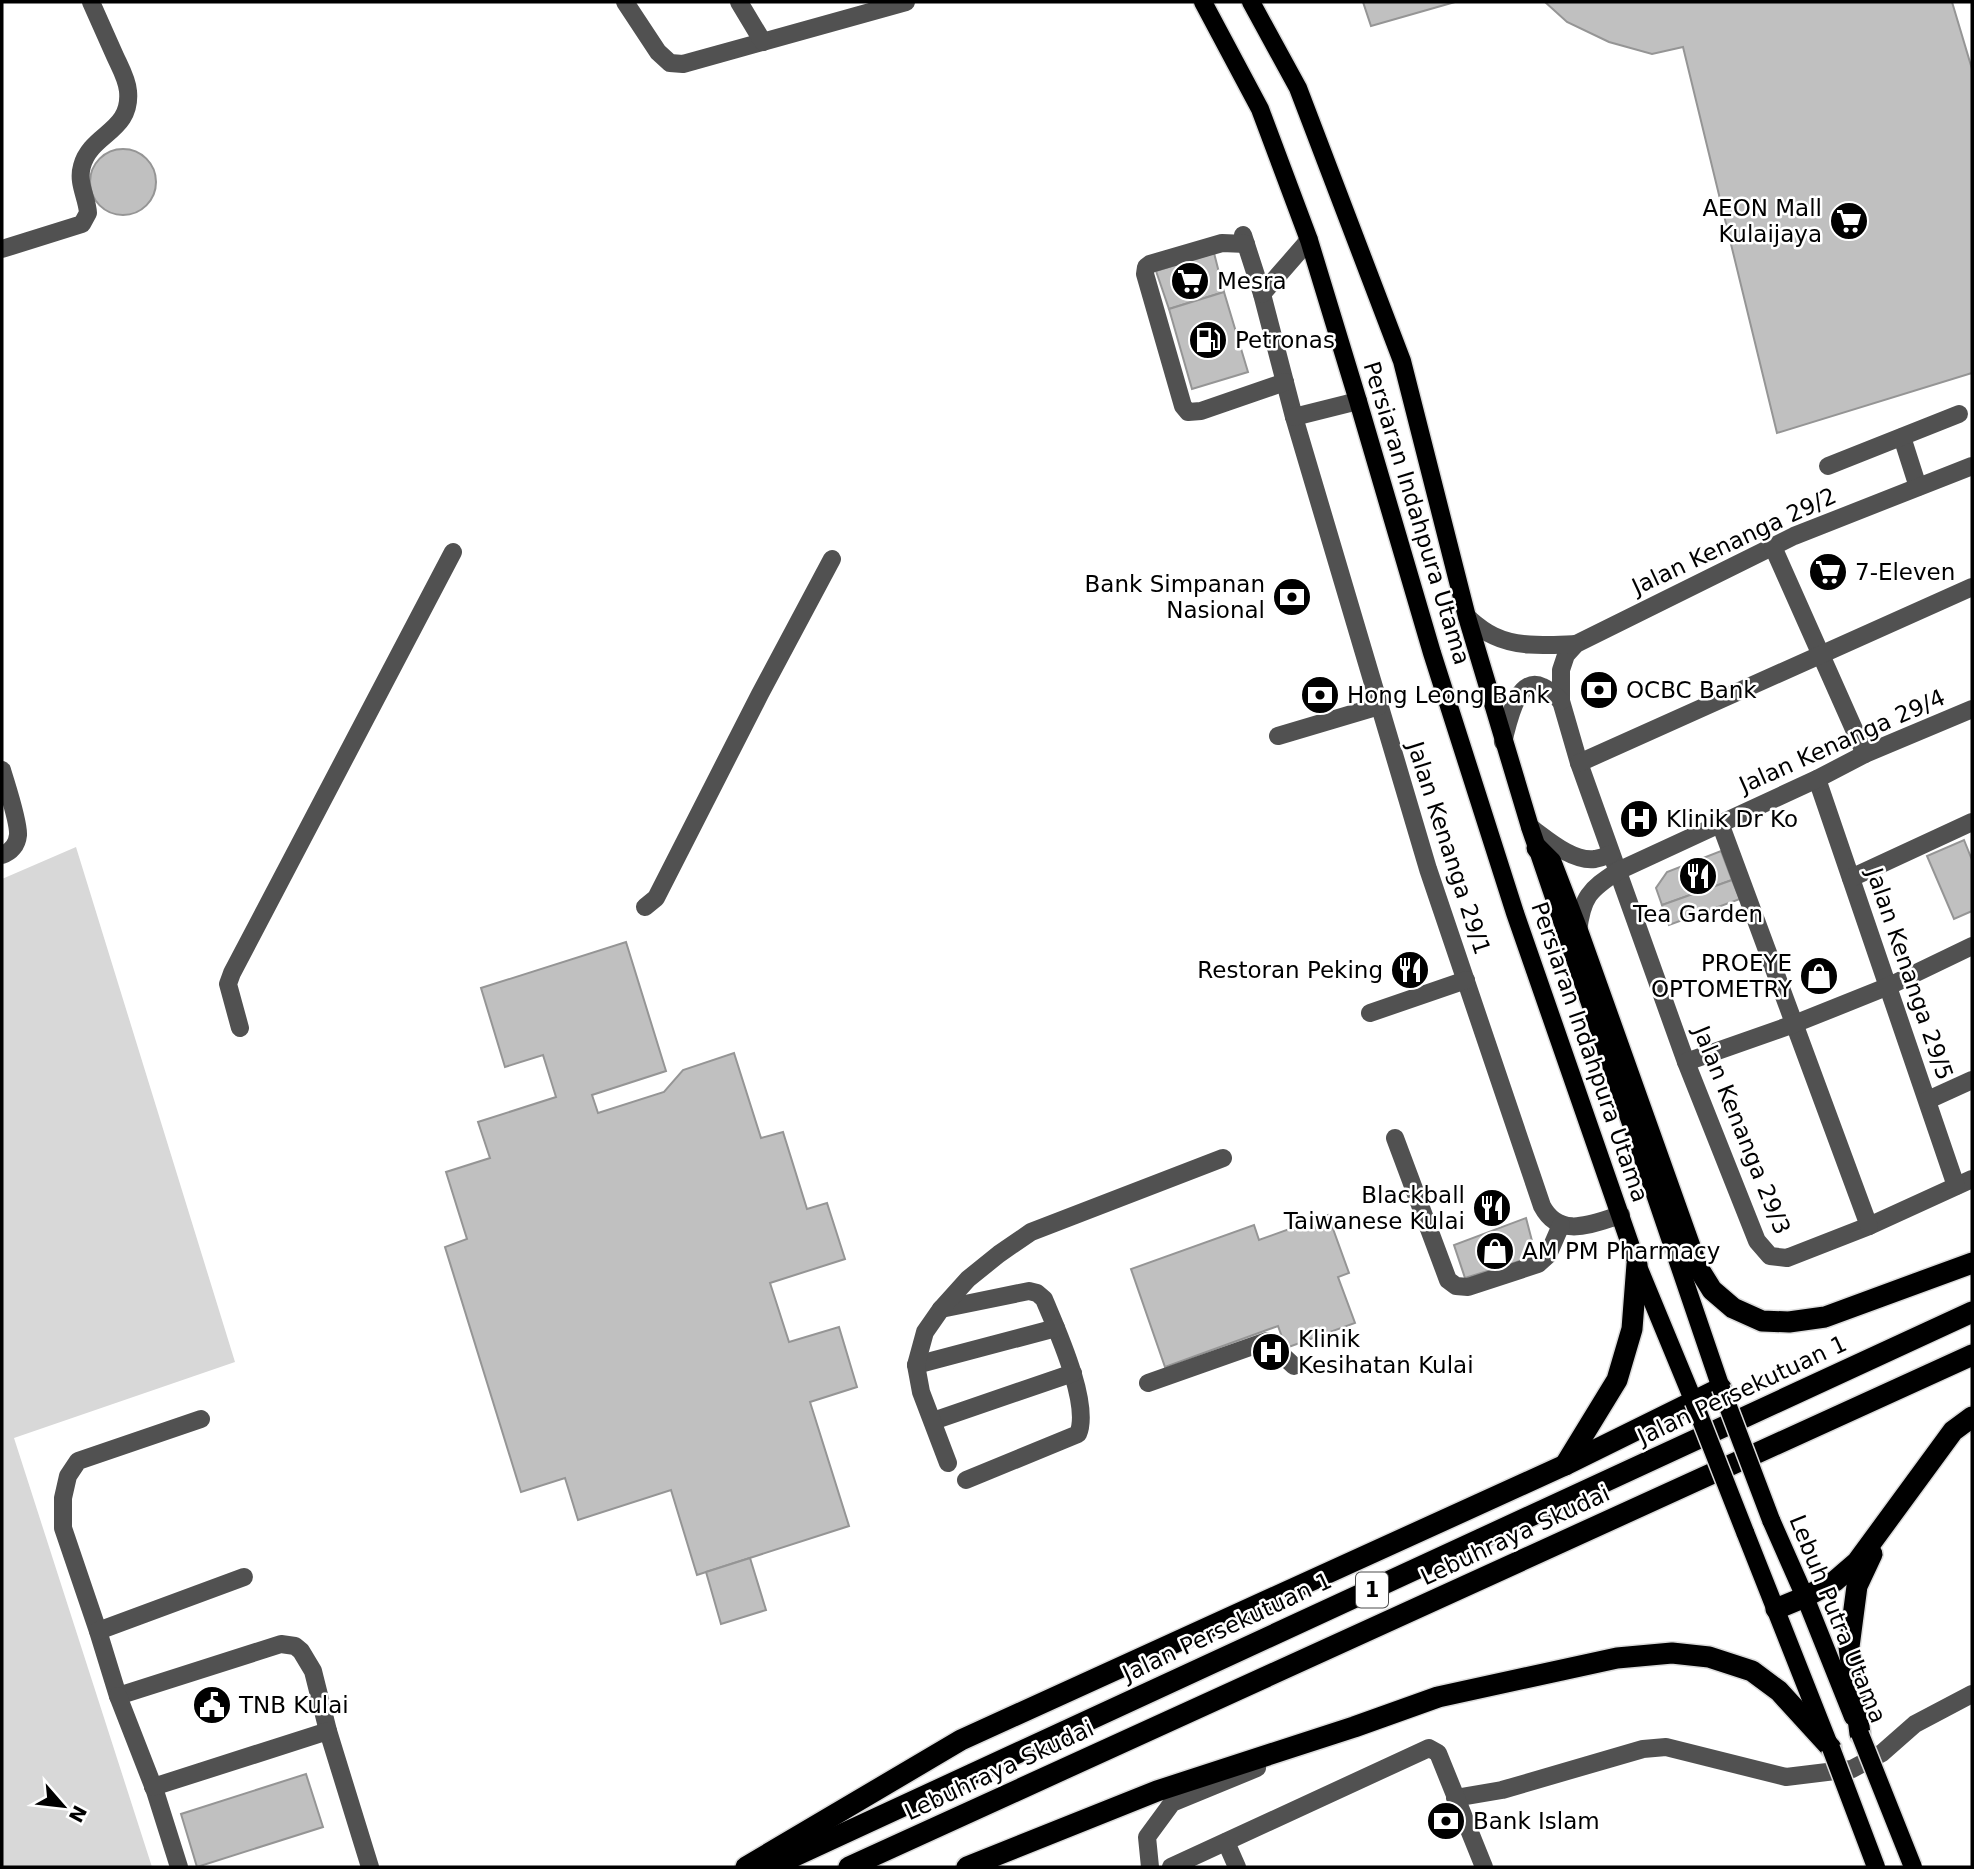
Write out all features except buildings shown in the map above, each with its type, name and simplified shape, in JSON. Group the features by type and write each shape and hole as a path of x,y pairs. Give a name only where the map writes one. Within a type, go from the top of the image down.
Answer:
{"highway":[{"path":"1537,848 1551,862 1697,1266 1712,1290 1733,1307 1762,1321 1788,1322 1825,1317 1972,1263"},
{"path":"1566,1465 1618,1380 1632,1329 1637,1264"},
{"name":"Jalan Persekutuan 1","path":"771,1867 1972,1312"},
{"name":"Lebuhraya Skudai","path":"849,1867 1972,1355"},
{"path":"746,1867 961,1740 1566,1465 1721,1388"},
{"path":"1776,1609 1835,1581 1857,1562 1953,1431 1972,1417"},
{"path":"1860,1734 1849,1647 1857,1586 1888,1520"},
{"path":"967,1867 1157,1791 1438,1697 1618,1658 1672,1653 1709,1657 1752,1671 1779,1691 1831,1748"}],"main road":[{"name":"Persiaran Indahpura Utama","path":"1203,2 1260,109 1309,240 1432,653 1499,861 1637,1264 1694,1402"},
{"name":"Persiaran Indahpura Utama","path":"1251,2 1298,88 1402,361 1466,617 1503,742 1721,1388"},
{"name":"Lebuh Putra Utama","path":"1721,1388 1771,1520 1805,1597 1913,1867"},
{"path":"1694,1402 1876,1867"}],"street":[{"path":"2,249 82,224 88,213 80,178 87,153 95,143 114,130 128,105 124,77 91,2"},
{"path":"625,2 670,64 682,64 762,42 858,8 905,2"},
{"path":"739,2 762,42"},
{"name":"Jalan Kenanga 29/1","path":"1285,382 1201,411 1188,412 1183,405 1145,274 1146,267 1186,253 1245,239 1262,294 1285,382 1294,417 1427,869 1542,1206 1547,1214 1561,1225"},
{"path":"1262,294 1309,240"},
{"path":"1294,417 1358,401"},
{"path":"1828,466 1959,414"},
{"path":"1902,437 1918,487"},
{"name":"Jalan Kenanga 29/2","path":"1576,643 1794,536 1972,466"},
{"path":"1773,547 1865,754"},
{"path":"240,1028 228,984 232,973 453,552"},
{"path":"645,907 656,898 832,559"},
{"path":"1579,763 1972,587"},
{"path":"1466,617 1491,635 1507,642 1542,645 1576,643"},
{"path":"1561,701 1561,670 1566,655 1576,643"},
{"path":"1503,742 1515,701 1521,691 1540,685 1561,701"},
{"name":"Jalan Kenanga 29/3","path":"1561,701 1579,763 1686,1062 1762,1249 1770,1256 1787,1258 1869,1226 1964,1182"},
{"path":"1278,736 1379,706"},
{"name":"Jalan Kenanga 29/4","path":"1614,862 1720,822 1817,779 1865,754 1972,709"},
{"path":"2,770 19,833 16,844 2,856"},
{"name":"Jalan Kenanga 29/5","path":"1817,779 1928,1100 1964,1182"},
{"path":"1720,822 1869,1226"},
{"path":"1851,878 1972,822"},
{"path":"1530,827 1575,856 1614,862"},
{"path":"1578,932 1580,910 1614,862"},
{"path":"1686,1062 1794,1024 1889,986 1972,946"},
{"path":"1370,1013 1466,980"},
{"path":"1928,1100 1972,1080"},
{"path":"1395,1138 1448,1280 1456,1286 1468,1287 1538,1265 1548,1255 1561,1225 1579,1226 1621,1215"},
{"path":"948,1463 921,1392 916,1365 925,1332 968,1279 1031,1232 1223,1158"},
{"path":"941,1309 1029,1291 1037,1293 1044,1299 1073,1373 1082,1422 1078,1434 965,1480"},
{"path":"916,1365 1056,1328"},
{"path":"1148,1383 1267,1341 1294,1366"},
{"path":"933,1421 1073,1373"},
{"path":"179,1867 153,1787 118,1696 63,1528 63,1498 68,1476 79,1461 201,1419"},
{"path":"98,1631 244,1577"},
{"path":"118,1696 281,1644 295,1646 313,1671 369,1867"},
{"path":"1455,1798 1502,1790 1643,1749 1666,1747 1786,1777 1852,1769 1882,1753 1914,1724 1972,1694"},
{"path":"1150,1867 1147,1837 1172,1804 1354,1727"},
{"path":"153,1787 328,1731"},
{"path":"1171,1867 1429,1748 1438,1753 1484,1867"},
{"path":"1226,1842 1237,1867"}],"shaded area":[{"path":"76,847 235,1362 14,1438 152,1867 2,1867 2,879"}],"place":[{"name":"AEON Mall Kulaijaya","path":"1849,221"},
{"name":"Mesra","path":"1190,281"},
{"name":"Petronas","path":"1208,340"},
{"name":"7-Eleven","path":"1828,572"},
{"name":"Bank Simpanan Nasional","path":"1292,597"},
{"name":"OCBC Bank","path":"1599,690"},
{"name":"Hong Leong Bank","path":"1320,695"},
{"name":"Klinik Dr Ko","path":"1639,819"},
{"name":"Tea Garden","path":"1698,876"},
{"name":"Restoran Peking","path":"1410,970"},
{"name":"PROEYE OPTOMETRY","path":"1819,976"},
{"name":"Blackball Taiwanese Kulai","path":"1492,1208"},
{"name":"AM PM Pharmacy","path":"1495,1251"},
{"name":"Klinik Kesihatan Kulai","path":"1271,1352"},
{"name":"TNB Kulai","path":"212,1705"},
{"name":"Bank Islam","path":"1446,1821"}]}
